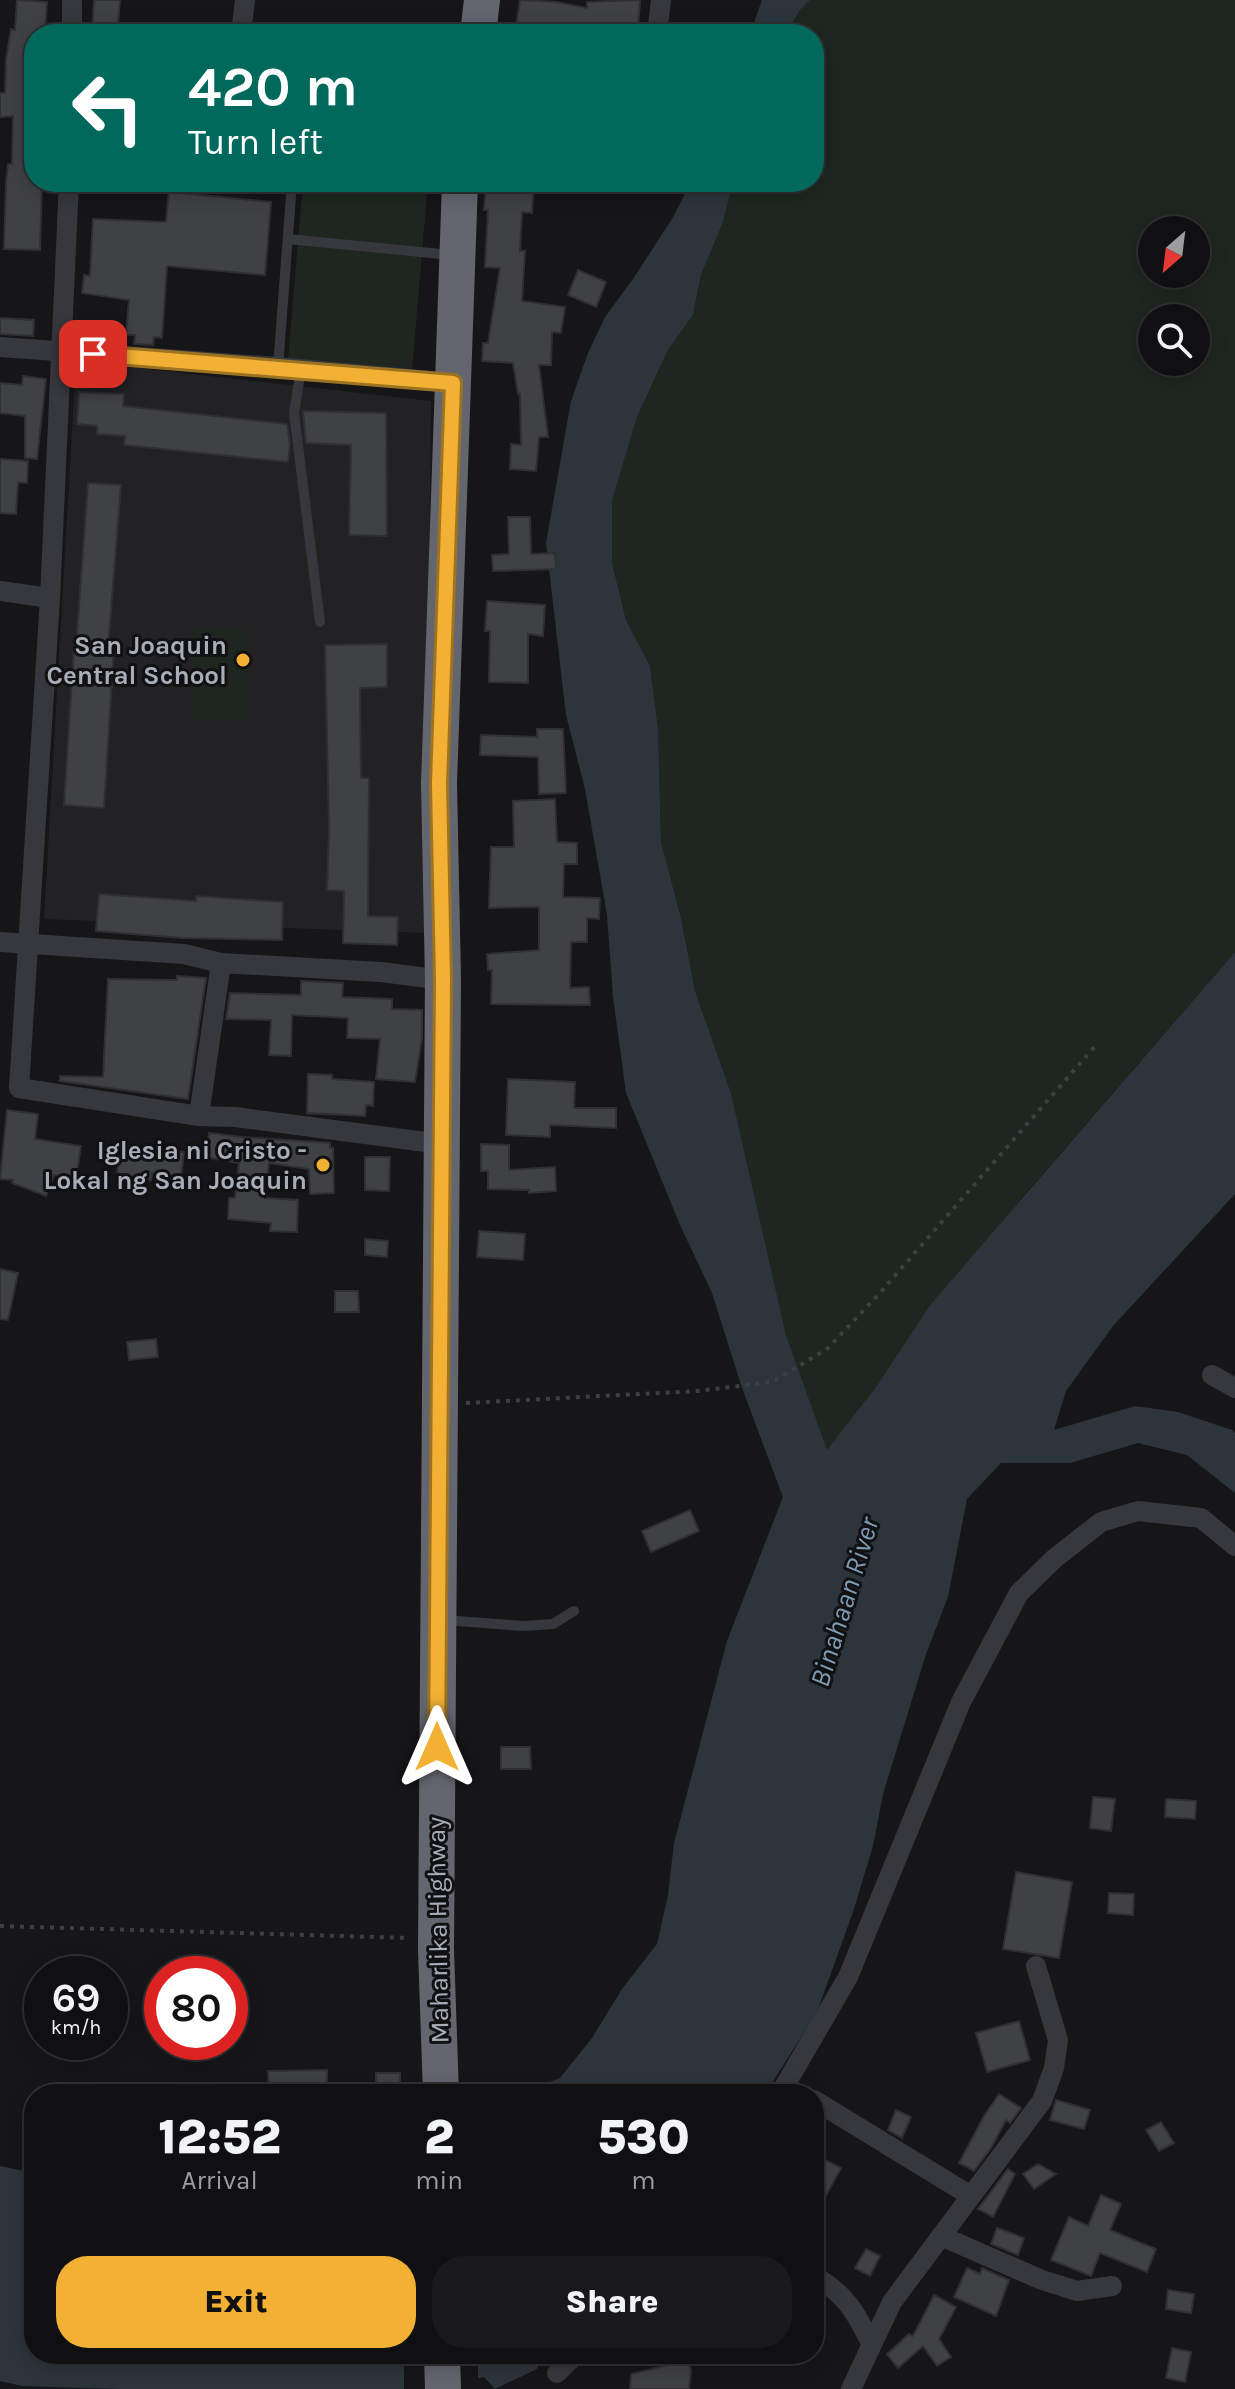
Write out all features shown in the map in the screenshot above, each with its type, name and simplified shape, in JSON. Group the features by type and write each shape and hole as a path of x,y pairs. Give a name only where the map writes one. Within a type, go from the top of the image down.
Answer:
{"highway":[{"path":"479,24 482,0"},
{"name":"Maharlika Highway","path":"441,2084 436,1938 443,980 439,783 460,192"},
{"path":"442,2364 443,2389"}],"street":[{"path":"72,0 72,24"},
{"path":"242,24 245,0"},
{"path":"658,24 661,0"},
{"path":"69,192 50,598 19,1088 199,1116 235,1117 441,1144"},
{"path":"0,347 453,383"},
{"path":"0,591 50,598"},
{"path":"0,942 184,954 221,963 381,972 443,980"},
{"path":"199,1116 221,963"},
{"path":"1212,1375 1235,1388"},
{"path":"794,2084 848,1977 961,1702 1019,1593 1055,1558 1101,1522 1138,1511 1201,1518 1235,1546"},
{"path":"851,2389 892,2302 1042,2101 1054,2068 1058,2040 1036,1966"},
{"path":"824,2106 971,2196"},
{"path":"941,2236 1042,2280 1077,2291 1112,2286"},
{"path":"824,2282 852,2306 872,2345"},
{"path":"557,2373 566,2364"}],"lane":[{"path":"278,367 291,192"},
{"path":"288,239 457,255"},
{"path":"301,369 294,413 320,622"},
{"path":"438,1620 523,1626 553,1624 574,1611"}],"path":[{"path":"439,1404 698,1391 772,1382 827,1349 879,1294 1096,1045"},
{"path":"0,1926 436,1938"}],"shaded area":[{"path":"810,0 1235,0 1235,952 1021,1199 827,1451 786,1335 731,1093 695,991 681,918 661,842 658,728 650,666 626,620 612,564 612,501 637,417 668,350 693,315 701,275 723,222 730,192 824,192 824,24 792,24"},
{"path":"302,192 427,192 412,371 288,361"},
{"name":"San Joaquin Central School","path":"76,361 431,401 425,933 44,919"},
{"path":"194,627 251,630 247,721 191,719"}],"water":[{"path":"762,0 810,0 792,24 754,24"},
{"name":"Binahaan River","path":"686,192 730,192 723,222 701,275 693,315 668,350 637,417 612,501 612,563 626,620 650,666 658,728 661,842 681,918 695,991 731,1093 786,1335 827,1450 876,1387 931,1304 1235,952 1235,1194 1113,1326 1066,1391 1054,1430 1135,1406 1178,1412 1232,1430 1235,1433 1235,1493 1187,1455 1138,1443 1070,1463 1001,1463 967,1499 948,1597 926,1654 883,1794 873,1846 853,1912 817,2012 771,2084 545,2084 560,2078 592,2038 622,1989 657,1944 668,1895 674,1843 727,1641 783,1497 742,1388 712,1293 680,1225 626,1093 613,997 607,915 585,789 566,715 546,543 571,401 588,353 605,317 672,219"},
{"path":"0,2166 24,2171 24,2364 539,2364 537,2369 495,2389 484,2377 430,2389 121,2389 22,2386 0,2381"}],"pier":[{"path":"404,2364 478,2364 478,2383 449,2389 404,2389"}],"building":[{"path":"17,0 47,2 46,24 24,24 24,192 42,192 40,250 4,249 6,183 8,164 12,164 13,116 0,117 0,93 5,93 6,59 11,29 15,30"},
{"path":"94,0 120,0 118,24 93,24"},
{"path":"520,0 587,8 587,2 640,0 638,24 516,24"},
{"path":"169,192 271,202 265,275 167,266 162,338 154,337 153,345 134,344 135,335 126,335 129,300 82,293 84,275 90,276 93,219 166,222"},
{"path":"485,192 533,192 532,213 522,212 520,251 525,251 522,301 565,307 561,333 552,332 551,365 539,365 548,437 539,437 536,471 510,469 511,444 521,445 520,394 513,363 482,361 483,343 488,343 500,268 485,267 488,210 484,210"},
{"path":"578,270 606,282 596,307 568,295"},
{"path":"0,318 34,320 33,336 0,334"},
{"path":"23,376 46,379 37,459 25,458 25,416 0,413 0,383 22,385"},
{"path":"79,392 124,394 123,406 287,424 290,444 288,462 124,445 125,436 97,434 97,426 77,424"},
{"path":"303,411 386,413 387,536 349,535 351,445 306,443"},
{"path":"0,459 28,461 27,483 18,482 16,514 0,513"},
{"path":"88,483 121,485 108,648 114,648 104,808 64,805"},
{"path":"508,517 530,517 531,554 555,553 556,569 493,571 492,555 509,554"},
{"path":"487,601 545,605 543,636 528,634 528,683 489,682 490,631 485,631"},
{"path":"387,644 387,687 360,688 361,778 369,778 368,916 398,917 397,945 343,943 344,891 327,890 329,829 325,645"},
{"path":"537,729 563,729 566,793 539,794 538,757 480,755 481,735 537,737"},
{"path":"555,799 557,842 577,843 577,864 564,864 563,897 600,898 599,919 587,918 587,942 571,942 570,988 589,987 590,1005 491,1004 492,970 488,970 487,954 539,950 539,907 489,908 491,847 514,847 513,801"},
{"path":"99,894 196,901 196,896 283,902 282,940 183,938 96,931"},
{"path":"177,976 206,978 188,1099 60,1081 60,1076 103,1077 108,979 177,980"},
{"path":"301,981 343,983 342,997 392,999 392,1009 422,1010 422,1038 415,1082 376,1079 380,1039 347,1038 348,1018 292,1015 291,1056 269,1055 271,1020 226,1019 230,993 301,995"},
{"path":"308,1074 374,1082 373,1106 366,1105 365,1116 307,1113"},
{"path":"508,1079 575,1082 574,1108 616,1108 616,1128 550,1125 550,1137 506,1135"},
{"path":"7,1110 38,1114 35,1139 81,1146 76,1178 54,1175 46,1196 12,1183 13,1180 0,1179"},
{"path":"209,1133 330,1143 330,1148 333,1148 334,1193 310,1194 309,1169 269,1163 265,1198 298,1200 297,1232 270,1231 271,1223 228,1219 229,1198 235,1198 239,1163 205,1157"},
{"path":"481,1144 509,1145 509,1170 555,1167 556,1191 529,1193 529,1190 488,1189 488,1171 481,1171"},
{"path":"120,1145 184,1152 181,1177 152,1173 151,1180 117,1175"},
{"path":"365,1157 390,1157 389,1191 365,1190"},
{"path":"479,1231 525,1234 523,1260 477,1257"},
{"path":"365,1239 388,1241 387,1257 365,1255"},
{"path":"0,1269 18,1273 8,1320 0,1319"},
{"path":"335,1291 358,1291 359,1312 335,1312"},
{"path":"156,1339 158,1357 129,1360 127,1342"},
{"path":"690,1510 699,1531 651,1552 642,1531"},
{"path":"501,1747 530,1747 531,1769 501,1769"},
{"path":"1093,1797 1115,1799 1111,1831 1090,1828"},
{"path":"1166,1799 1196,1801 1195,1819 1165,1817"},
{"path":"1016,1872 1072,1882 1059,1958 1003,1949"},
{"path":"1109,1893 1134,1894 1133,1915 1108,1913"},
{"path":"1019,2021 1030,2060 987,2072 976,2033"},
{"path":"327,2070 327,2084 269,2084 268,2071"},
{"path":"376,2073 400,2073 400,2084 376,2084"},
{"path":"999,2094 1021,2108 1010,2123 1006,2120 974,2171 959,2163"},
{"path":"1056,2100 1090,2110 1084,2129 1050,2120"},
{"path":"896,2110 911,2117 902,2138 888,2130"},
{"path":"1161,2122 1174,2143 1159,2151 1146,2130"},
{"path":"824,2159 841,2168 824,2199"},
{"path":"1038,2164 1056,2174 1034,2189 1023,2174"},
{"path":"1008,2169 1015,2174 993,2217 978,2209"},
{"path":"1101,2195 1121,2204 1110,2230 1156,2249 1147,2272 1100,2253 1091,2276 1051,2260 1069,2217 1088,2226"},
{"path":"997,2228 1024,2238 1018,2255 991,2244"},
{"path":"866,2249 880,2256 870,2276 855,2268"},
{"path":"967,2268 980,2274 982,2268 1009,2280 996,2316 954,2297"},
{"path":"1168,2290 1194,2294 1191,2313 1166,2309"},
{"path":"934,2295 956,2307 939,2339 951,2357 937,2366 923,2346 898,2368 887,2354 909,2334 913,2336"},
{"path":"1172,2348 1191,2352 1185,2382 1166,2378"},
{"path":"672,2364 689,2364 691,2370 689,2389 630,2389 631,2374"}],"place":[{"name":"San Joaquin Central School","path":"243,660"},
{"name":"Iglesia ni Cristo - Lokal ng San Joaquin","path":"323,1165"}],"route":[{"path":"93,354 453,383 439,783 443,980 437,1747"}]}
